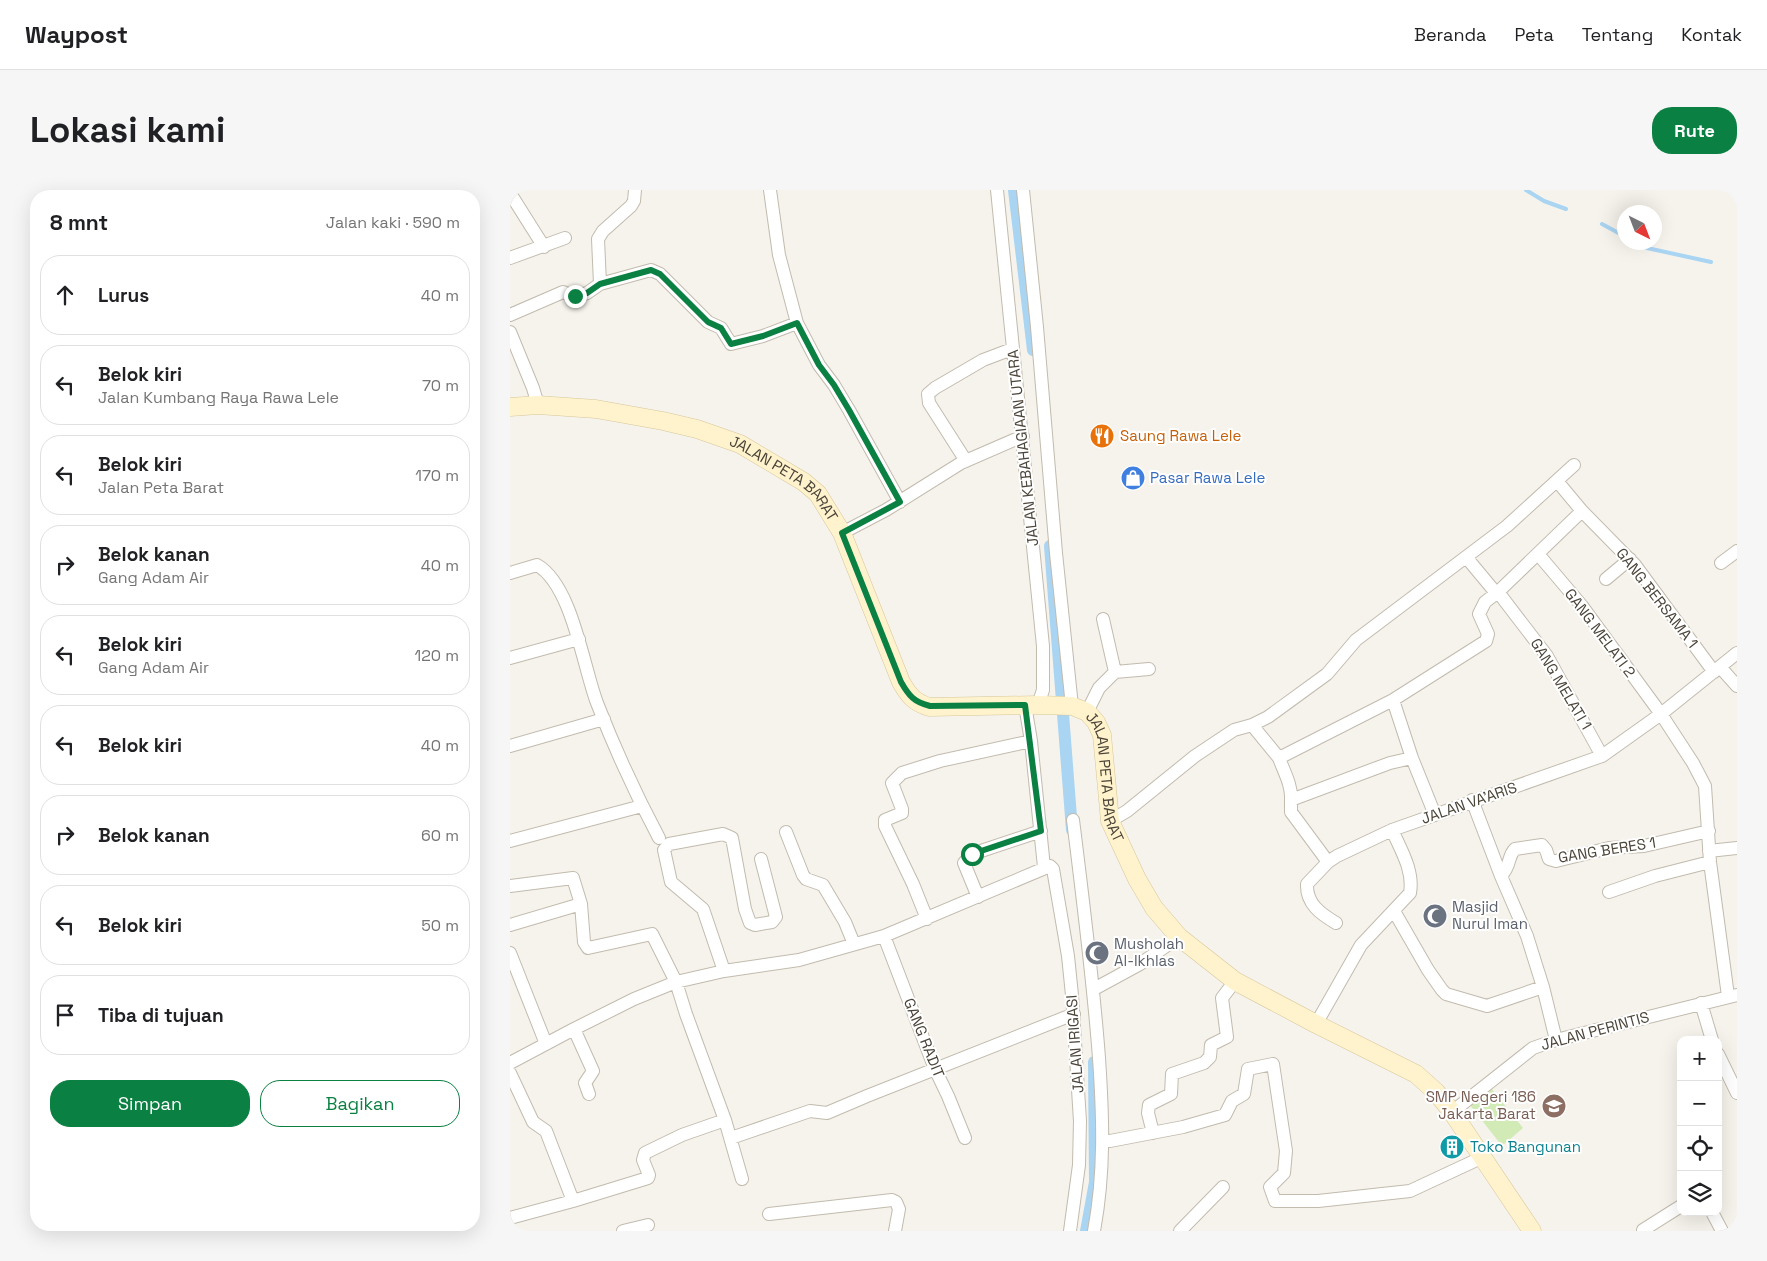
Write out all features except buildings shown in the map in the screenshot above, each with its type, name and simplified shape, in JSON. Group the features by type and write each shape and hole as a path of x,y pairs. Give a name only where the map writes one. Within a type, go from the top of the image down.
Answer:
{"main road":[{"name":"JALAN PETA BARAT","path":"510,407 538,405 596,409 697,429 740,444 804,482 818,494 842,533 906,692 917,703 930,706 1034,705 1076,708 1096,722 1102,735 1110,821 1137,879 1154,908 1179,937 1236,980 1316,1024 1416,1074 1436,1092 1452,1112 1483,1157 1526,1230"}],"street":[{"path":"600,284 598,239 603,231 631,206 636,190"},
{"path":"770,190 778,255 797,323 819,365 849,410 900,502"},
{"name":"JALAN KEBAHAGIAAN UTARA","path":"997,190 1012,348 1037,553 1044,646 1043,690 1034,705"},
{"path":"1023,190 1037,327 1055,553 1076,708"},
{"path":"510,193 544,246"},
{"path":"510,258 565,238"},
{"path":"510,314 563,292 575,296 587,293 600,284 651,270 660,274 708,322 721,328 731,344 763,336 797,323"},
{"path":"510,332 538,405"},
{"path":"966,461 929,403 928,394 983,360 1012,348"},
{"path":"842,533 900,502 966,461 1023,436"},
{"path":"1110,821 1127,811 1195,756 1234,730 1252,725 1268,717 1328,674 1356,640 1507,526 1574,464"},
{"name":"GANG BERSAMA 1","path":"1557,481 1582,512 1630,559 1717,669 1737,686"},
{"path":"1279,758 1393,700 1486,641 1488,634 1479,614 1485,602 1582,512"},
{"path":"1721,563 1737,552"},
{"path":"1037,553 1055,553"},
{"name":"GANG MELATI 2","path":"1538,554 1582,606 1660,714"},
{"name":"GANG MELATI 1","path":"1466,557 1497,592 1547,656 1602,756"},
{"path":"1606,579 1630,559"},
{"path":"510,572 537,565 545,570 553,579 579,639 596,701 642,806 659,838"},
{"path":"1103,619 1115,672"},
{"path":"510,658 579,639"},
{"name":"JALAN VA'ARIS","path":"1336,923 1318,912 1307,894 1307,884 1328,862 1392,830 1472,800 1602,756 1660,714 1737,653"},
{"path":"1076,708 1115,672 1149,669"},
{"path":"1393,700 1412,758 1435,815"},
{"path":"510,1063 634,999 676,982 724,970 799,960 884,936 1044,867 1031,741 1034,705"},
{"name":"JALAN PERINTIS","path":"1452,1112 1533,1048 1556,1040 1732,996 1710,856 1705,786 1693,763 1660,714"},
{"path":"510,746 604,720"},
{"path":"1252,725 1279,758 1292,793 1291,812 1328,862"},
{"path":"927,919 913,884 885,826 885,820 902,813 892,782 902,774 940,761 1031,741"},
{"path":"1291,800 1390,763 1412,758"},
{"path":"1472,800 1501,876 1527,936 1543,987 1556,1040"},
{"path":"510,841 642,806"},
{"path":"1074,820 1094,989 1103,1140 1099,1206 1094,1231"},
{"path":"1316,1024 1362,945 1410,893 1412,883 1410,875 1392,830"},
{"path":"978,897 964,863 972,854 1041,831"},
{"name":"GANG BERES 1","path":"1501,876 1510,863 1510,854 1515,849 1542,845 1549,859 1556,861 1609,848 1644,846 1709,831"},
{"path":"786,832 803,876 823,886 845,922 854,944"},
{"path":"724,970 703,909 671,882 664,850 669,844 724,834 732,838 745,909 750,923 755,925 772,922 776,917 761,860"},
{"path":"1609,892 1737,848"},
{"name":"JALAN IRIGASI","path":"1044,867 1050,866 1053,870 1068,956 1074,1014 1080,1121 1079,1165 1070,1231"},
{"path":"510,886 573,878 580,904 584,942 588,948 652,934 676,982 725,1120 742,1180"},
{"path":"510,925 580,904"},
{"path":"1394,911 1428,970 1446,994 1486,1006 1543,987"},
{"name":"GANG RADIT","path":"884,936 964,1138"},
{"path":"1094,989 1140,964 1179,937"},
{"path":"510,953 546,1044"},
{"path":"1153,1133 1148,1113 1149,1105 1171,1094 1172,1074 1204,1063 1210,1057 1211,1045 1227,1037 1222,998 1236,980"},
{"path":"1701,1003 1711,1036"},
{"path":"731,1138 810,1111 827,1113 935,1068 1074,1014"},
{"path":"574,1029 593,1071 585,1083 589,1094"},
{"path":"1722,1060 1733,1078 1737,1093"},
{"path":"1103,1140 1110,1142 1183,1127 1225,1115 1232,1101 1244,1094 1248,1069 1273,1064 1286,1151 1284,1173 1270,1187 1274,1202 1318,1201 1410,1191 1483,1157"},
{"path":"510,1074 533,1122 546,1131 573,1201"},
{"path":"510,1218 648,1178 643,1160 645,1153 682,1135 725,1120"},
{"path":"1180,1231 1223,1187"},
{"path":"770,1214 892,1200 896,1202 899,1209 895,1231"},
{"path":"1643,1230 1677,1209"},
{"path":"1714,1216 1722,1231"},
{"path":"623,1231 648,1225"}],"green space":[{"path":"1491,1088 1523,1128 1502,1146 1470,1105"}],"waterway":[{"path":"1014,190 1033,350"},
{"path":"1526,190 1544,201 1566,209"},
{"path":"1602,224 1617,232"},
{"path":"1656,250 1711,262"},
{"path":"1050,546 1072,830"},
{"path":"1086,1231 1095,1182 1094,1062"}],"place":[{"name":"Saung Rawa Lele","path":"1102,436"},
{"name":"Pasar Rawa Lele","path":"1133,478"},
{"name":"Masjid Nurul Iman","path":"1435,916"},
{"name":"Musholah Al-Ikhlas","path":"1097,953"},
{"name":"SMP Negeri 186 Jakarta Barat","path":"1554,1106"},
{"name":"Toko Bangunan","path":"1452,1147"}],"route":[{"path":"575,296 587,293 600,284 651,270 660,274 708,322 721,328 731,344 763,336 797,323 819,365 849,410 900,502 842,533 906,692 917,703 930,706 1025,705 1041,831 972,854"}]}
